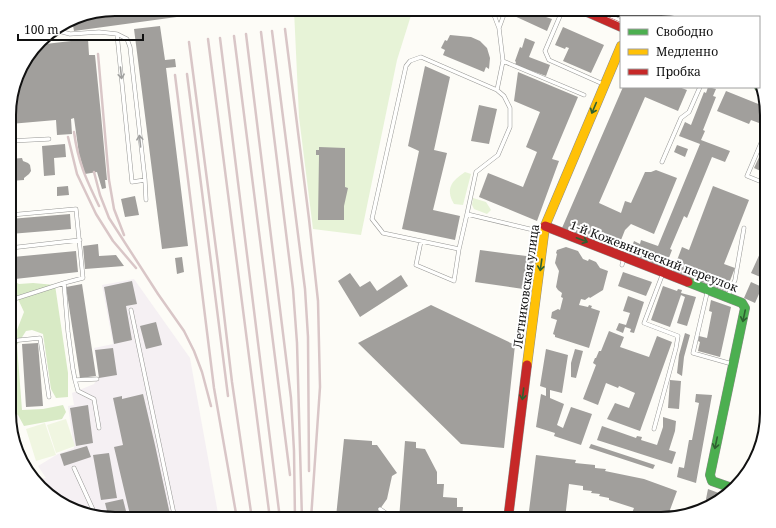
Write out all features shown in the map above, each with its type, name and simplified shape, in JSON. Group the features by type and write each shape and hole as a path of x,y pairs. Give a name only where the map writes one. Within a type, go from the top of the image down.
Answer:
{"street":[{"path":"596,16 620,27"},
{"name":"Летниковская улица","path":"509,512 545,229 548,217 620,48"},
{"name":"1-й Кожевнический переулок","path":"545,229 623,261 663,272 728,296 740,298 745,308 710,475 712,481 727,486"}],"lane":[{"path":"494,16 499,28 503,61 497,90"},
{"path":"499,28 503,16"},
{"path":"560,16 545,51 549,60 604,84"},
{"path":"610,16 620,21"},
{"path":"62,32 70,34 99,32 117,34 127,39 130,47 146,200"},
{"path":"117,34 132,182 145,180"},
{"path":"420,241 416,265 454,280 459,249 476,172 498,154 510,127 510,108 504,96 497,90 421,57 410,61 406,66 372,219 383,233 459,249"},
{"path":"503,61 584,95"},
{"path":"662,162 681,118 689,112 700,88"},
{"path":"16,141 49,139"},
{"path":"760,145 747,176 760,181"},
{"path":"16,214 76,209 83,278 16,298"},
{"path":"467,214 545,229"},
{"path":"728,296 735,280 744,228"},
{"path":"16,247 80,240"},
{"path":"654,429 678,336 644,323 663,272"},
{"path":"64,283 74,380 78,391 94,399 99,428"},
{"path":"711,290 707,293 693,353 733,364"},
{"path":"131,310 174,512"},
{"path":"16,340 40,338 49,398"},
{"path":"74,380 97,379"},
{"path":"74,468 93,509"},
{"path":"380,509 384,512"}],"shaded area":[{"path":"134,279 190,358 218,512 109,512 96,510 83,507 66,499 55,492 41,478 46,478 38,466 58,454 74,448 68,406 74,405 72,393 94,384 99,377 94,348 113,344 102,285"}],"green space":[{"path":"294,16 411,16 397,60 361,235 313,229 299,117"},
{"path":"465,172 471,174 463,205 454,204 450,194 451,185"},
{"path":"473,198 486,202 491,210 487,214 474,209 472,205"},
{"path":"16,282 19,284 33,283 55,285 68,373 68,397 56,398 51,389 43,334 32,330 26,331 17,345 22,410 43,409 63,405 66,412 62,419 24,426 16,414 16,332 24,312 18,299 16,298"},
{"path":"66,419 75,446 56,453 47,425"},
{"path":"45,423 56,455 36,461 26,429"}],"building":[{"path":"109,16 184,16 74,31 73,25 83,21"},
{"path":"514,16 547,16 552,19 547,31"},
{"path":"160,26 165,60 175,59 176,67 166,68 188,246 162,249 134,29"},
{"path":"563,27 604,45 591,73 563,61 569,48 566,47 565,49 555,45"},
{"path":"450,35 471,37 480,41 487,48 490,58 489,69 486,67 484,72 443,55 445,50 441,48 445,40 447,41"},
{"path":"525,38 535,42 529,57 550,65 546,76 515,65 520,47 522,48"},
{"path":"88,39 89,55 95,55 107,180 105,180 106,188 102,189 97,172 85,174 79,154 74,118 71,119 72,134 57,135 56,120 16,123 17,102 21,83 36,55 46,44"},
{"path":"425,66 450,77 434,150 447,153 433,210 460,216 455,240 402,229 419,151 408,146"},
{"path":"518,72 578,97 552,159 559,161 537,221 479,197 488,173 523,187 537,152 526,147 540,112 514,101"},
{"path":"623,88 682,88 687,90 678,111 645,97 599,203 621,213 625,201 631,203 645,172 656,170 677,178 654,234 631,224 625,230 617,250 562,228"},
{"path":"708,88 716,89 713,96 716,97 703,130 705,131 701,140 730,151 725,162 712,157 687,218 684,216 670,249 672,250 665,268 629,254 634,241 640,244 641,240 658,246 700,144 679,136 685,122 691,125 704,92 706,93"},
{"path":"726,91 759,104 760,121 759,123 751,120 749,124 717,111"},
{"path":"479,105 497,109 489,144 471,141"},
{"path":"65,144 66,157 54,158 55,175 44,176 42,146"},
{"path":"677,145 688,149 685,157 674,152"},
{"path":"319,147 345,148 345,187 348,188 344,206 344,220 318,220 319,155 316,155 316,150 319,150"},
{"path":"760,155 760,171 754,168"},
{"path":"16,158 22,158 23,161 30,165 31,171 24,178 24,180 16,181"},
{"path":"68,186 69,195 57,196 57,187"},
{"path":"713,186 749,200 724,264 735,268 726,291 673,271 682,247 689,250"},
{"path":"135,196 139,215 125,217 121,199"},
{"path":"70,214 71,229 16,234 16,218"},
{"path":"98,244 99,256 116,255 124,266 85,269 83,246"},
{"path":"566,247 578,251 583,259 588,261 589,259 596,262 600,268 608,271 603,290 590,298 589,297 585,300 581,299 579,305 588,307 589,305 592,306 591,308 600,311 589,348 555,337 553,334 557,320 551,318 552,312 558,309 560,310 563,298 561,297 562,293 556,287 559,271 555,263 556,253 557,250"},
{"path":"480,250 534,257 530,290 475,282"},
{"path":"76,251 78,272 16,279 16,257"},
{"path":"760,253 760,277 751,273"},
{"path":"182,257 184,272 177,274 175,258"},
{"path":"623,272 652,282 646,296 618,286"},
{"path":"350,273 360,287 370,281 377,291 401,275 408,286 360,317 338,281"},
{"path":"132,281 137,304 126,306 132,340 114,344 104,287"},
{"path":"751,282 760,286 760,292 755,303 744,298"},
{"path":"82,284 96,376 80,378 66,287"},
{"path":"663,286 677,291 678,289 682,290 681,293 696,297 687,326 677,323 685,297 681,295 670,327 651,320"},
{"path":"628,296 644,302 634,333 630,332 631,329 625,327 623,333 616,330 619,323 626,325 630,313 623,311"},
{"path":"711,300 731,307 720,357 698,351 700,342 698,341 699,336 707,338 712,312 709,311"},
{"path":"431,305 515,345 504,448 461,444 358,343"},
{"path":"156,322 162,345 146,349 140,326"},
{"path":"609,331 624,337 620,347 649,357 657,336 672,342 640,431 607,419 615,403 629,408 635,393 619,386 618,388 606,383 598,405 583,399 596,365 593,363 599,351 601,351"},
{"path":"685,333 690,335 684,357 682,376 677,373 679,355"},
{"path":"38,343 43,406 26,407 22,344"},
{"path":"113,348 117,375 99,378 95,350"},
{"path":"546,349 568,355 562,393 550,390 550,398 564,404 557,425 563,428 571,407 592,414 581,445 554,436 555,433 536,427 541,394 546,396 546,388 540,386"},
{"path":"575,349 583,351 576,378 571,377 571,363"},
{"path":"670,380 681,381 679,409 668,408"},
{"path":"143,394 169,512 129,512 114,447 123,445 113,398 122,396 122,399"},
{"path":"696,394 712,395 696,483 677,477 679,467 684,468 689,440 692,440 699,403 695,402"},
{"path":"88,405 93,443 76,446 70,408"},
{"path":"663,417 676,421 675,431 669,450 676,452 672,464 597,440 602,426 636,438 637,436 642,437 641,440 657,445 663,427"},
{"path":"344,439 372,441 372,445 377,445 397,473 392,476 387,499 376,512 337,512"},
{"path":"405,441 416,442 416,448 425,449 437,472 437,484 444,484 443,497 457,498 457,507 463,507 463,512 400,512"},
{"path":"591,444 655,465 653,469 589,448"},
{"path":"87,446 91,457 64,466 60,454"},
{"path":"109,453 117,498 101,500 93,455"},
{"path":"536,455 576,460 575,463 595,465 595,468 606,469 605,471 644,479 677,491 669,512 632,512 634,508 609,500 609,498 599,496 600,494 591,493 592,491 583,490 583,486 569,484 566,512 529,512"},
{"path":"708,489 719,493 716,495 705,502"},
{"path":"123,499 126,512 107,512 105,503"}],"tram line":[{"path":"606,16 620,23"}],"railway":[{"path":"285,29 318,301 320,387 311,512"},
{"path":"272,31 305,289 308,337 309,471"},
{"path":"261,32 293,289 297,343 302,512"},
{"path":"246,34 291,398 295,512"},
{"path":"234,36 290,475"},
{"path":"220,38 279,512"},
{"path":"208,39 269,512"},
{"path":"189,42 232,382 251,512"},
{"path":"98,54 109,180 114,209 124,235"},
{"path":"187,74 228,396"},
{"path":"175,75 214,388 236,512"},
{"path":"74,132 83,170 99,206"},
{"path":"68,137 77,174 96,214 113,241 136,268"},
{"path":"94,172 100,195 109,218 158,294 184,331 202,372 211,406"}],"traffic: fast":[{"path":"688,282 742,303 745,308 710,475 712,481 727,486"}],"traffic: slow":[{"path":"527,365 545,226 620,48"}],"traffic: jam":[{"path":"596,16 620,27"},
{"path":"545,226 688,282"},
{"path":"509,512 527,365"}]}
